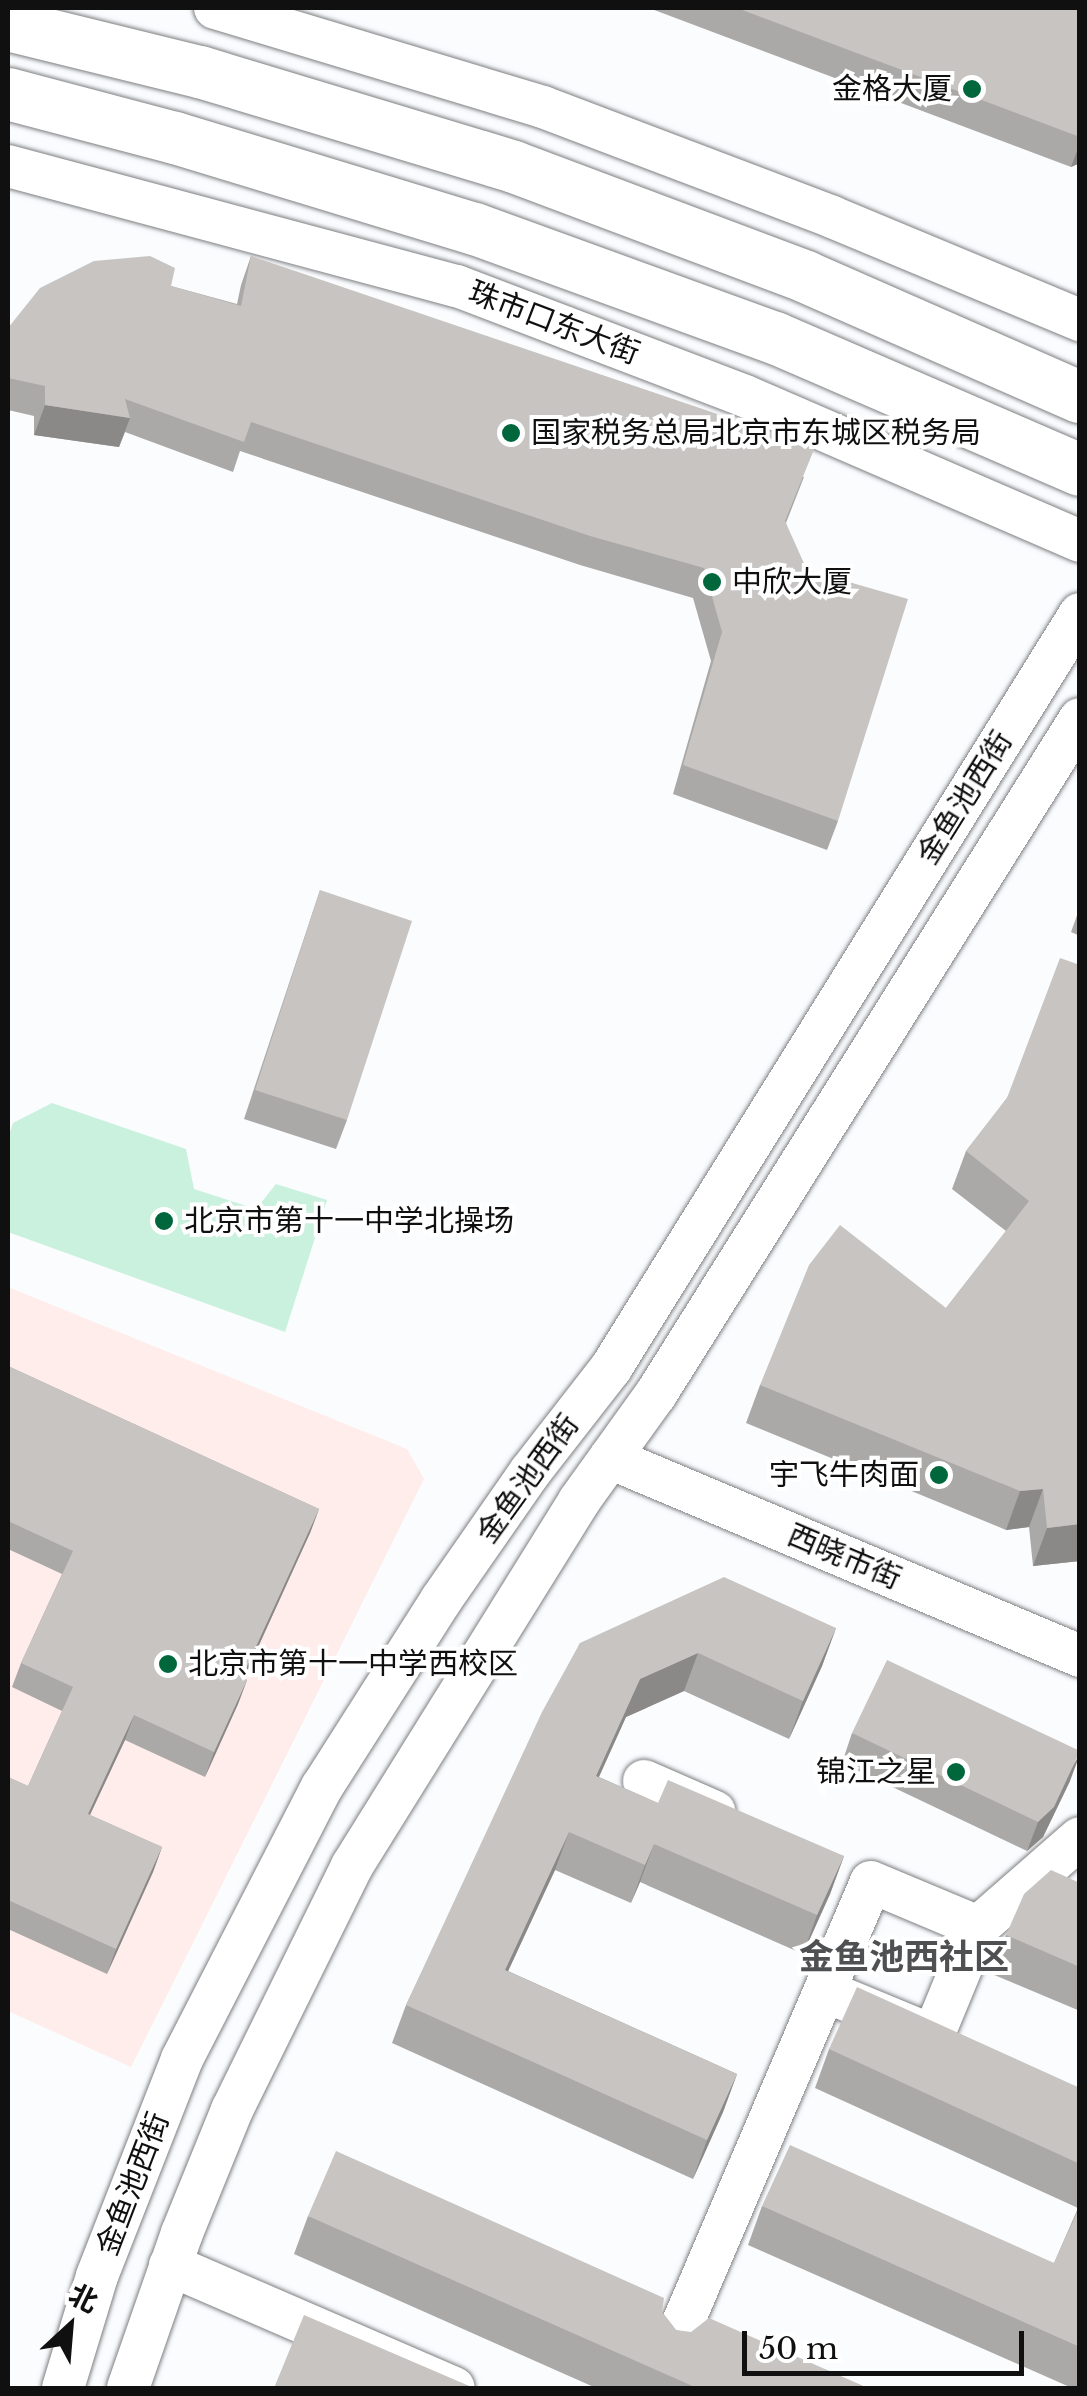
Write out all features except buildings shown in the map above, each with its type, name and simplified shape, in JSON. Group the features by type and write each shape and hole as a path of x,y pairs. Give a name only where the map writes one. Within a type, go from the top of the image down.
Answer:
{"main road":[{"path":"8,25 200,72 514,167 806,276 1080,398"},
{"name":"珠市口东大街","path":"8,94 175,138 476,229 775,338 1079,470"}],"street":[{"path":"215,8 543,107 832,217 1080,320"},
{"name":"珠市口东大街","path":"8,166 457,286 745,396 1080,541"},
{"name":"金鱼池西街","path":"63,2388 97,2276 182,2058 322,1787 441,1600 530,1472 611,1368 1080,614"},
{"name":"金鱼池西街","path":"128,2388 170,2266 232,2110 352,1866 438,1722 656,1394 1080,720"},
{"name":"西晓市街","path":"610,1458 1080,1656"},
{"path":"644,1781 749,1828"},
{"path":"825,1991 951,2044 978,1927 1080,1838"},
{"path":"680,2329 825,1991 853,1874 978,1927"},
{"path":"170,2266 454,2388"}],"shaded area":[{"name":"北京市第十一中学西校区","path":"8,1287 407,1449 424,1479 131,2067 8,2011"}],"green space":[{"name":"北京市第十一中学北操场","path":"52,1103 186,1149 194,1189 256,1209 276,1184 327,1200 285,1332 8,1232 8,1138 13,1123"}],"place":[{"name":"金格大厦","path":"972,89"},
{"name":"国家税务总局北京市东城区税务局","path":"511,433"},
{"name":"中欣大厦","path":"712,582"},
{"name":"北京市第十一中学北操场","path":"164,1221"},
{"name":"宇飞牛肉面","path":"939,1475"},
{"name":"北京市第十一中学西校区","path":"168,1664"},
{"name":"锦江之星","path":"956,1772"}],"district":[{"name":"金鱼池西社区","path":"904,1957"}]}
